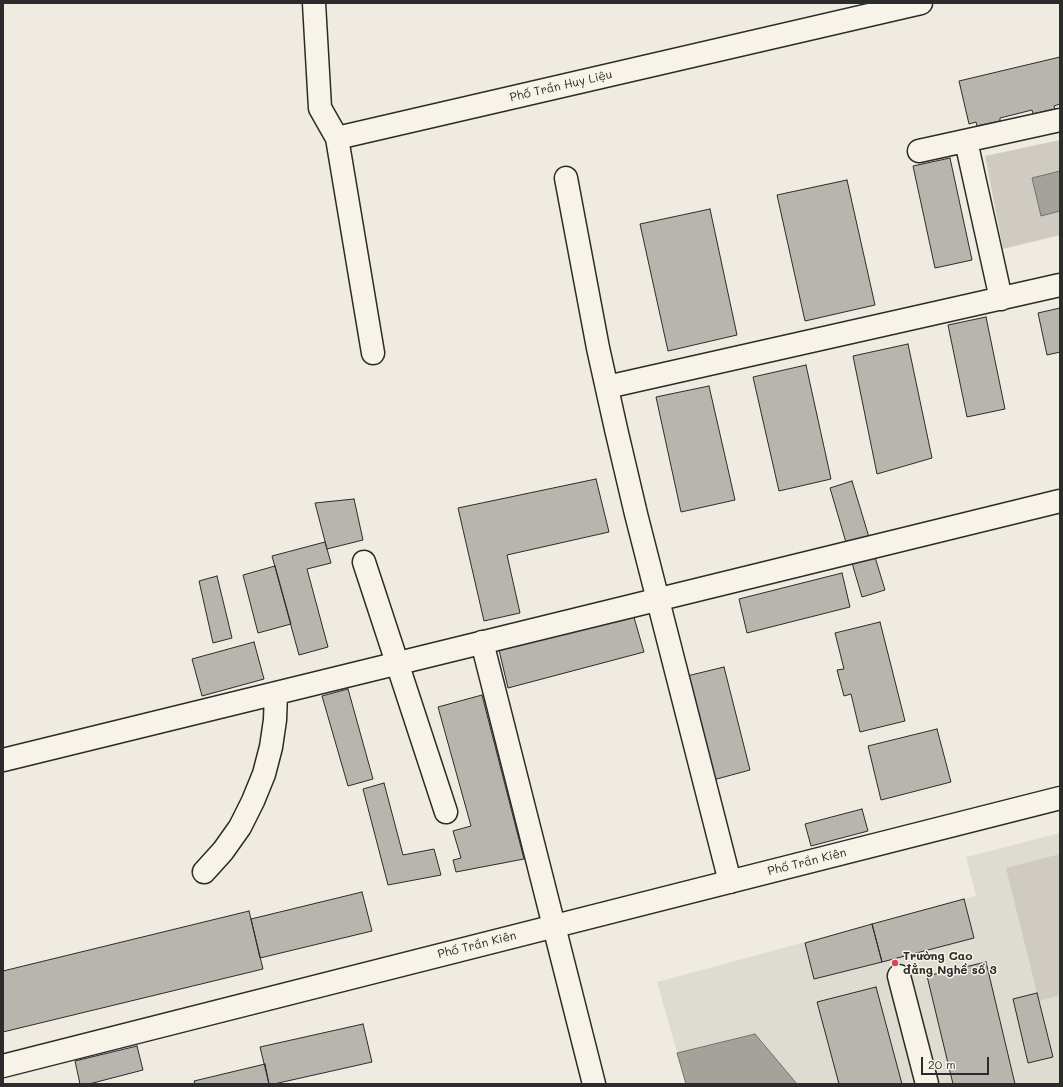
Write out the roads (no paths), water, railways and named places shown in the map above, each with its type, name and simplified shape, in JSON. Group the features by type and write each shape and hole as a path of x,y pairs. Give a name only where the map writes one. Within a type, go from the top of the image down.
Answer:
{"street":[{"path":"314,3 320,108 337,138 373,353"},
{"name":"Phố Trần Huy Liệu","path":"337,138 921,3"},
{"path":"919,151 1060,120"},
{"path":"966,140 1001,299"},
{"path":"566,178 607,387 636,514 730,882"},
{"path":"607,387 1060,285"},
{"path":"3,760 1060,500"},
{"path":"364,562 446,812"},
{"path":"482,642 594,1084"},
{"path":"204,872 240,826 253,801 264,774 271,747 275,720 276,693"},
{"name":"Phố Trần Kiên","path":"3,1066 1060,798"},
{"path":"899,976 927,1084"}],"place":[{"name":"Trường Cao đẳng Nghề số 3","path":"895,963"}]}
